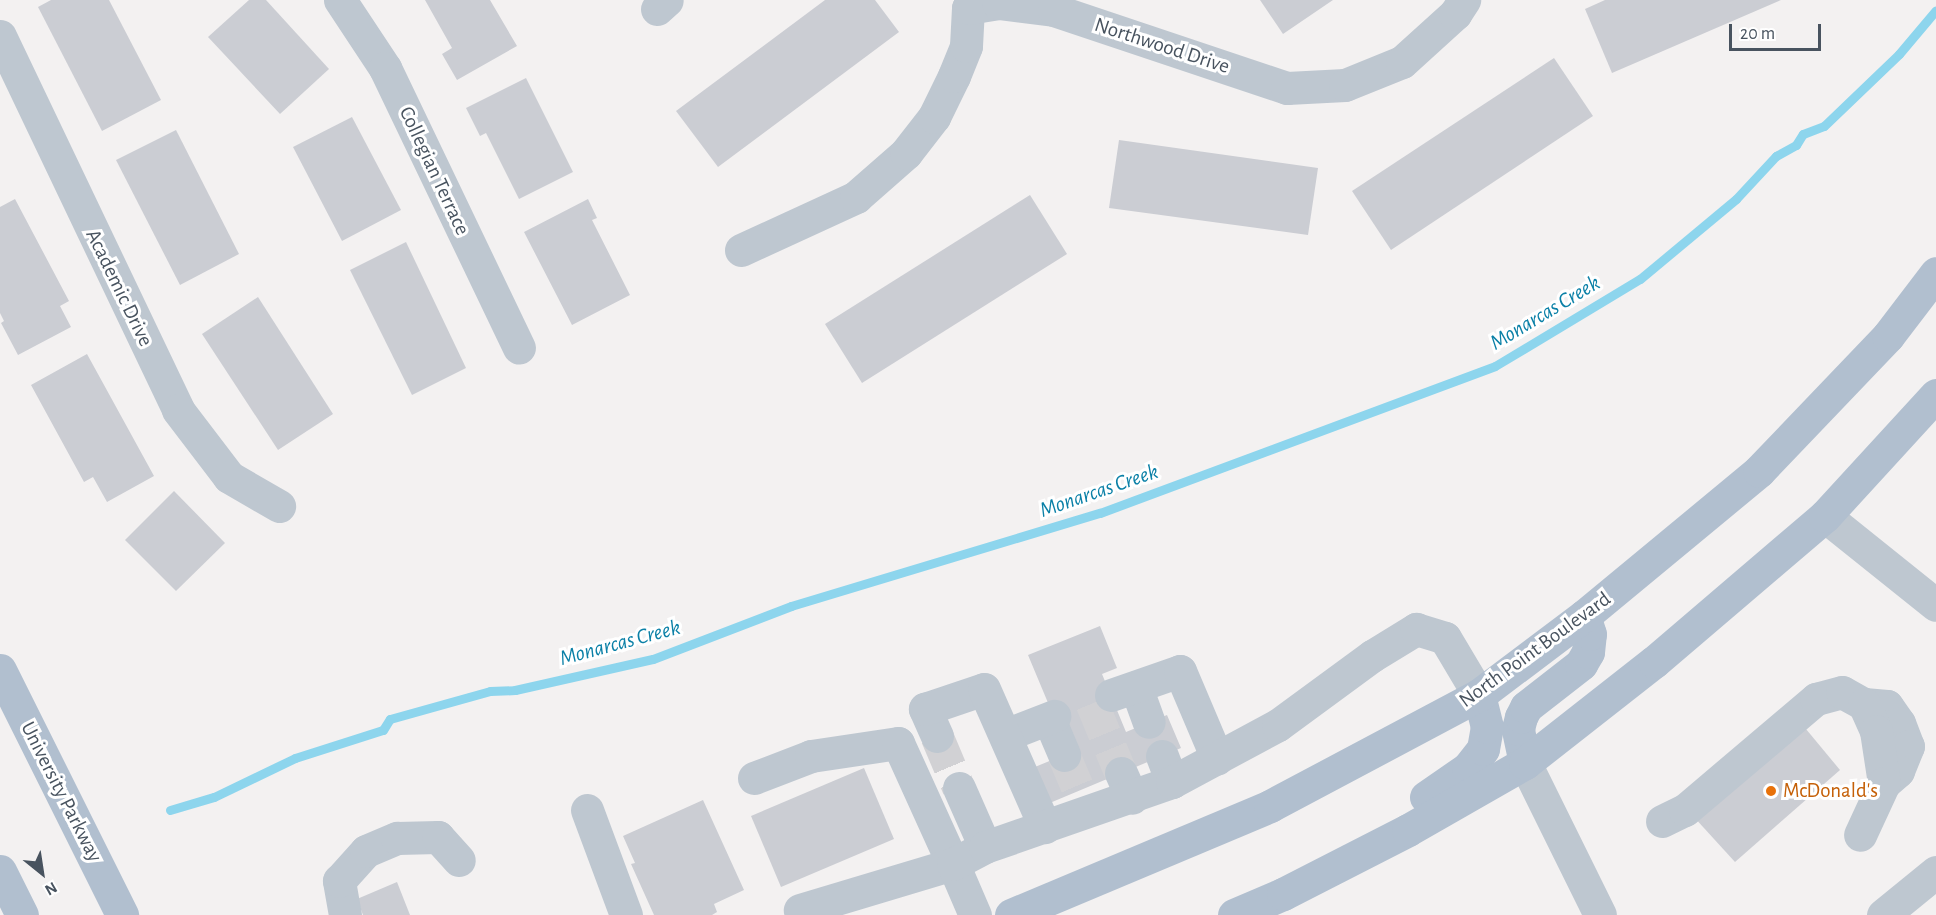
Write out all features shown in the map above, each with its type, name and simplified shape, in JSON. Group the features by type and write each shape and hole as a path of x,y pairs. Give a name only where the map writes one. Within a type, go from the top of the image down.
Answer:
{"main road":[{"name":"North Point Boulevard","path":"1011,915 1270,806 1479,695 1584,616 1759,471 1888,336 1936,273"},
{"path":"1234,915 1283,894 1408,830 1525,763 1654,662 1825,516 1936,395"},
{"path":"1525,763 1518,729 1521,717 1526,707 1581,664 1588,652 1590,634 1584,616"},
{"name":"University Parkway","path":"0,670 122,915"},
{"path":"1408,830 1409,816 1417,803 1468,768 1483,749 1487,728 1479,695"},
{"path":"0,871 22,915"}],"street":[{"name":"Collegian Terrace","path":"340,0 385,68 519,348"},
{"name":"Northwood Drive","path":"741,250 856,197 906,153 934,117 966,46 965,4 998,3 1054,10 1287,88 1345,85 1402,63 1455,14 1464,0"},
{"name":"Academic Drive","path":"0,36 178,410 229,477 279,506"},
{"path":"1825,516 1936,605"},
{"path":"800,910 953,864 985,847 1045,827 1084,802 1126,785 1167,769 1217,758 1278,725 1372,656 1416,629 1445,638 1479,695"},
{"path":"1149,722 1123,691 1180,671 1217,758"},
{"path":"936,736 925,709 984,689 1045,827"},
{"path":"1662,821 1685,810 1816,699 1842,692 1864,704 1876,731 1884,783 1860,835"},
{"path":"1005,735 1052,718 1064,755"},
{"path":"754,778 811,756 898,743 975,915"},
{"path":"1525,763 1600,915"},
{"path":"959,788 985,847"},
{"path":"587,810 626,915"},
{"path":"345,915 339,881 366,851 398,838 438,837 459,860"},
{"path":"1883,915 1936,872"}],"building":[{"path":"51,0 109,0 161,100 102,131 38,7"},
{"path":"249,0 266,0 329,69 280,114 208,37"},
{"path":"425,0 490,0 517,46 457,80 442,54 452,48"},
{"path":"825,0 875,0 899,32 718,167 676,111"},
{"path":"1260,0 1333,0 1283,34"},
{"path":"1605,0 1781,0 1612,73 1585,9"},
{"path":"1554,58 1593,116 1391,250 1352,191"},
{"path":"526,78 573,172 519,199 486,133 480,136 466,108"},
{"path":"352,117 401,210 342,241 293,147"},
{"path":"176,130 239,254 180,285 116,160"},
{"path":"1119,140 1318,168 1308,235 1109,208"},
{"path":"1030,195 1067,254 862,383 825,324"},
{"path":"15,199 69,301 60,306 71,327 18,355 1,323 4,321 0,313 0,207"},
{"path":"588,199 597,218 592,220 630,295 572,325 524,232"},
{"path":"406,242 466,368 412,395 350,270"},
{"path":"258,297 333,414 278,450 202,334"},
{"path":"87,354 154,476 107,502 93,477 84,482 31,385"},
{"path":"174,491 225,543 176,591 125,540"},
{"path":"1100,626 1117,668 1102,674 1126,732 1167,715 1181,748 1045,805 1030,769 1069,753 1028,655"},
{"path":"1801,723 1840,770 1735,862 1693,816"},
{"path":"864,768 894,839 781,887 751,816"},
{"path":"703,800 744,890 714,904 717,912 712,915 654,915 631,864 635,863 623,836"},
{"path":"397,882 410,915 363,915 357,899"}],"waterway":[{"name":"Monarcas Creek","path":"170,810 214,797 295,758 383,730 390,719 490,691 515,690 653,659 791,606 1100,513 1495,366 1640,279 1736,199 1776,156 1796,145 1803,134 1824,126 1899,54 1936,10"}],"tunnel":[{"path":"1092,703 1121,773"},
{"path":"937,736 959,788"},
{"path":"1064,755 1079,790"}],"place":[{"name":"McDonald's","path":"1771,791"}]}
